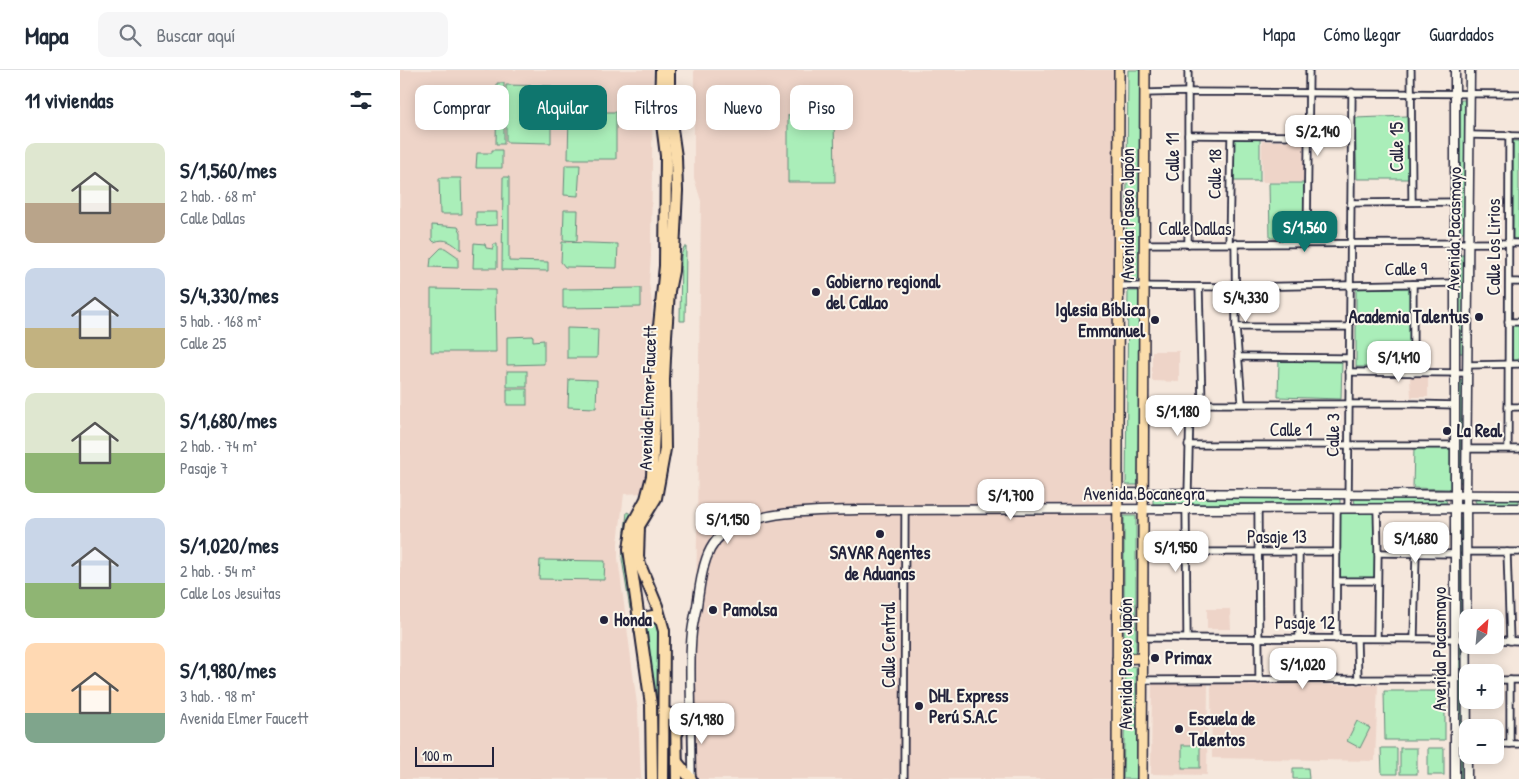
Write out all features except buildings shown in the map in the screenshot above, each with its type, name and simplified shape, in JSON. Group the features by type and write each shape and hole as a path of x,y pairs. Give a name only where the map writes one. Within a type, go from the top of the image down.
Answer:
{"highway":[{"name":"Avenida Elmer Faucett","path":"652,779 652,712 629,549 633,523 648,495 652,476 658,336 665,266 666,156 660,108 661,70"},
{"name":"Avenida Elmer Faucett","path":"663,779 664,631 657,606 638,557 640,526 656,498 665,449 664,380 666,336 669,292 675,256 677,191 676,157 669,108 669,70"},
{"path":"640,630 642,623 648,617 653,616 661,620"},
{"path":"664,712 673,715 676,719 677,779"},
{"path":"677,733 691,712"},
{"path":"677,762 691,779"}],"main road":[{"name":"Avenida Paseo Japón","path":"1117,779 1119,70"},
{"name":"Avenida Paseo Japón","path":"1142,779 1145,70"},
{"name":"Avenida Pacasmayo","path":"1455,70 1455,779"},
{"name":"Avenida Pacasmayo","path":"1467,609 1470,70"},
{"path":"1455,360 1468,366"},
{"name":"Avenida Bocanegra","path":"1117,493 1519,495"},
{"name":"Avenida Bocanegra","path":"691,712 692,632 703,568 722,534 750,521 804,512 858,510 1519,508"},
{"path":"1117,659 1143,658"},
{"name":"Avenida Pacasmayo","path":"1467,764 1467,779"}],"street":[{"name":"Calle 11","path":"1188,70 1188,244"},
{"path":"1307,243 1309,70"},
{"name":"Calle 15","path":"1411,70 1412,202"},
{"name":"Calle 3","path":"1348,508 1352,92"},
{"path":"1145,93 1412,92 1519,94"},
{"path":"1188,135 1308,136"},
{"path":"1470,135 1519,136"},
{"name":"Calle Los Lirios","path":"1508,448 1509,135"},
{"name":"Calle 18","path":"1231,136 1232,243 1242,403"},
{"path":"1351,203 1455,202"},
{"name":"Calle Dallas","path":"1144,244 1519,243"},
{"path":"1509,282 1519,282"},
{"name":"Calle 9","path":"1118,286 1236,287 1455,283"},
{"path":"1413,284 1413,373"},
{"path":"1199,286 1202,403"},
{"path":"1508,322 1519,322"},
{"path":"1236,327 1349,327"},
{"path":"1238,357 1349,358"},
{"path":"1349,372 1455,373 1468,366 1519,364"},
{"path":"1188,493 1190,409 1191,405 1194,404 1349,403 1455,405"},
{"path":"1508,407 1519,407"},
{"name":"Calle 1","path":"1188,445 1455,445"},
{"path":"1467,449 1519,449"},
{"path":"1336,639 1337,508"},
{"path":"1376,638 1377,508"},
{"path":"1186,509 1186,638"},
{"path":"1258,509 1259,680"},
{"name":"Calle Central","path":"904,779 905,510"},
{"name":"Pasaje 13","path":"1186,552 1337,552"},
{"path":"1299,552 1299,638"},
{"path":"1466,552 1519,552"},
{"path":"1507,552 1510,641"},
{"path":"1378,553 1456,554"},
{"path":"1414,639 1416,554"},
{"path":"1337,581 1377,582"},
{"name":"Pasaje 12","path":"1143,638 1456,639"},
{"path":"1357,639 1358,680"},
{"path":"1504,641 1519,641"},
{"path":"1143,680 1456,680"},
{"path":"1504,680 1519,680"},
{"path":"1510,680 1510,744"},
{"path":"691,712 691,779"},
{"path":"1504,744 1519,744"}],"shaded area":[{"path":"400,70 653,70 653,85 617,85 617,130 652,130 649,283 652,303 652,440 645,493 624,494 618,543 618,558 638,712 641,779 400,779"},
{"path":"694,70 1114,70 1111,779 694,779 701,201 694,178 696,85 694,85"},
{"path":"1262,141 1304,141 1303,182 1262,182"},
{"path":"1152,351 1179,351 1179,382 1152,381"},
{"path":"1428,376 1428,397 1411,397 1410,377"},
{"path":"1207,609 1230,609 1231,629 1207,629"},
{"name":"Escuela de Talentos","path":"1152,683 1208,684 1207,775 1151,774"},
{"path":"1212,684 1378,685 1375,761 1212,758"}],"green space":[{"path":"1128,70 1140,70 1140,280 1126,282"},
{"path":"509,85 519,85 519,130 551,130 551,143 506,142 506,130 509,130"},
{"path":"1465,100 1464,230 1460,232 1460,101"},
{"path":"607,112 616,112 616,159 568,159 569,130 607,130"},
{"path":"788,115 790,115 790,130 834,130 835,182 788,182"},
{"path":"1407,116 1409,179 1357,179 1355,118"},
{"path":"496,130 504,130 504,144 496,144"},
{"path":"1234,138 1260,138 1260,181 1233,181"},
{"path":"1513,141 1519,141 1519,239 1513,239"},
{"path":"492,150 502,150 502,168 476,168 477,153 492,153"},
{"path":"565,165 580,165 578,196 564,195"},
{"path":"503,177 509,177 509,261 548,262 548,271 502,270"},
{"path":"439,178 461,178 462,214 440,214"},
{"path":"1269,183 1304,183 1304,238 1270,238"},
{"path":"564,210 578,210 577,241 563,240"},
{"path":"476,212 497,212 497,225 476,226"},
{"path":"432,225 458,227 461,232 461,250 445,240 434,242 432,240"},
{"path":"562,242 618,244 617,268 565,267 561,262"},
{"path":"474,243 485,244 486,248 493,249 493,244 497,244 497,268 473,268"},
{"path":"684,247 686,247 685,321 680,321 681,256"},
{"path":"441,248 445,248 458,257 458,268 430,267 431,258"},
{"path":"1460,255 1465,255 1464,353 1459,353"},
{"path":"641,288 641,307 563,308 563,289"},
{"path":"1356,288 1410,288 1410,367 1356,367"},
{"path":"431,289 495,290 496,352 431,352"},
{"path":"1128,291 1140,291 1138,485 1126,485"},
{"path":"1512,324 1519,324 1519,361 1512,361"},
{"path":"567,328 598,329 597,358 567,358"},
{"path":"533,336 533,341 544,340 544,364 507,365 507,337"},
{"path":"1279,359 1342,361 1341,399 1278,397"},
{"path":"507,371 527,371 527,387 507,387"},
{"path":"569,379 597,380 596,408 568,407"},
{"path":"1464,380 1463,482 1459,482 1459,381"},
{"path":"507,389 527,389 527,405 507,405"},
{"path":"1414,448 1450,448 1450,489 1413,488"},
{"path":"1153,498 1340,498 1340,504 1153,504"},
{"path":"1445,498 1447,503 1355,504 1354,499"},
{"path":"1476,498 1519,499 1519,504 1477,504"},
{"path":"627,512 633,515 635,609 630,609 622,559"},
{"path":"1340,512 1375,512 1375,578 1340,578"},
{"path":"1124,516 1136,516 1136,652 1124,653"},
{"path":"1463,518 1464,609 1459,609 1459,519"},
{"path":"540,560 605,561 604,580 539,579"},
{"path":"653,622 657,624 660,631 658,706 653,705 644,626"},
{"path":"1455,639 1459,639 1459,654 1467,654 1467,664 1459,664 1459,709 1467,709 1467,719 1459,719 1459,764 1467,764 1467,779 1455,779"},
{"path":"1126,665 1136,667 1137,779 1123,779"},
{"path":"1384,691 1445,691 1445,740 1385,740"},
{"path":"669,717 672,717 674,779 669,779"},
{"path":"1357,721 1370,728 1360,748 1347,741"},
{"path":"1182,745 1200,745 1200,768 1182,768"},
{"path":"1381,748 1397,748 1397,774 1382,774"},
{"path":"1400,748 1417,748 1417,774 1400,774"},
{"path":"1428,748 1444,748 1444,775 1428,775"},
{"path":"1293,768 1308,768 1309,779 1293,779"}],"place":[{"name":"Gobierno regional del Callao","path":"816,292"},
{"name":"Academia Talentus","path":"1479,317"},
{"name":"Iglesia Bíblica Emmanuel","path":"1155,320"},
{"name":"La Real","path":"1447,431"},
{"name":"SAVAR Agentes de Aduanas","path":"880,534"},
{"name":"Pamolsa","path":"713,610"},
{"name":"Honda","path":"604,620"},
{"name":"Primax","path":"1155,658"},
{"name":"DHL Express Perú S.A.C","path":"919,706"},
{"name":"Escuela de Talentos","path":"1179,729"}]}
